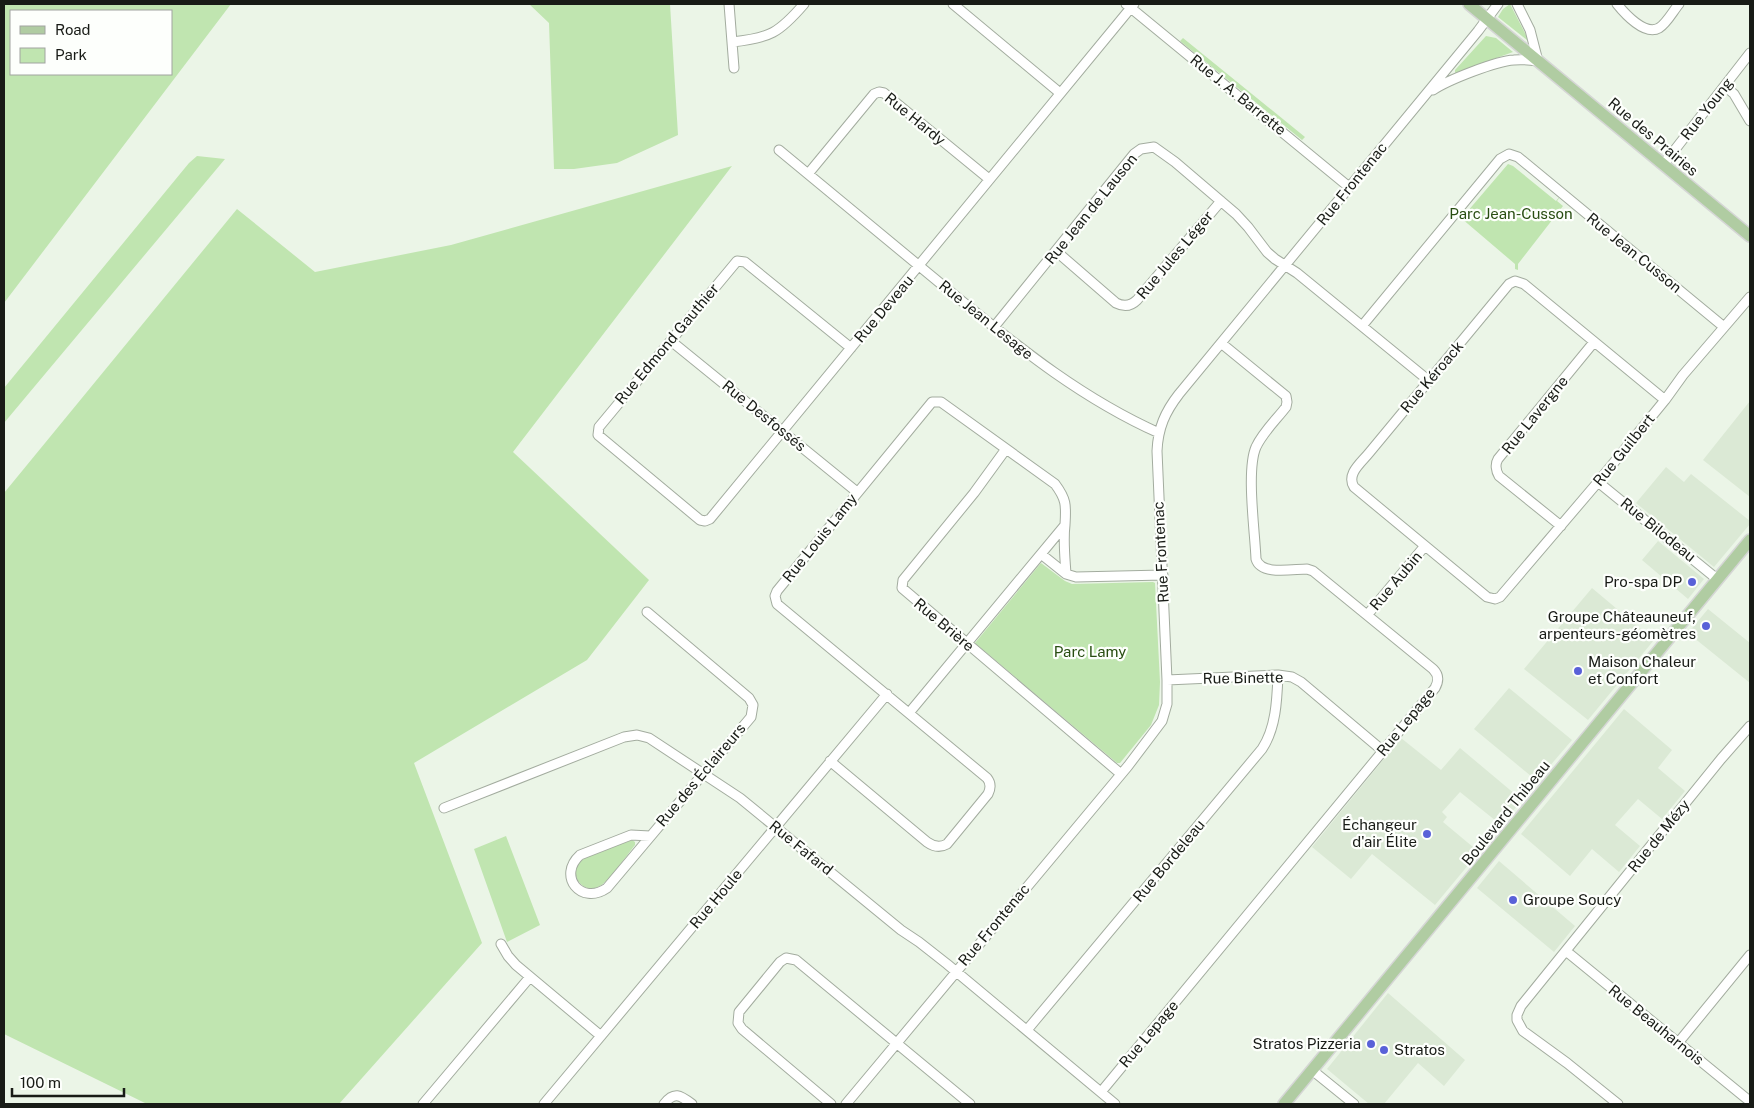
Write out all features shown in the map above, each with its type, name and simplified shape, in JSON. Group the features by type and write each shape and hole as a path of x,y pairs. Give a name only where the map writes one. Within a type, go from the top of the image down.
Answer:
{"main road":[{"name":"Rue des Prairies","path":"1469,4 1750,236"},
{"name":"Boulevard Thibeau","path":"1284,1104 1750,540"}],"street":[{"path":"729,4 734,68"},
{"path":"732,42 759,38 771,34 787,23 804,4"},
{"path":"953,4 1060,93"},
{"name":"Rue Frontenac","path":"846,1104 1121,774 1162,721 1167,704 1167,680 1157,463 1158,433 1162,420 1170,406 1498,4"},
{"path":"1424,97 1449,82 1504,62 1538,60 1530,30 1517,4"},
{"path":"1617,4 1642,27 1649,30 1660,27 1679,4"},
{"name":"Rue Deveau","path":"705,521 712,517 783,432 1130,5"},
{"name":"Rue J. A. Barrette","path":"1130,5 1349,187"},
{"name":"Rue Young","path":"1664,165 1750,53"},
{"path":"1726,86 1734,94 1750,121"},
{"name":"Rue Hardy","path":"808,174 874,94 878,92 884,93 990,179"},
{"name":"Rue Jean de Lauson","path":"994,327 1134,154 1144,148 1154,147 1243,220 1267,252 1297,273 1428,380"},
{"name":"Rue Jean Lesage","path":"779,150 1025,352 1075,387 1126,418 1158,433"},
{"name":"Rue Jean Cusson","path":"1362,326 1500,159 1509,154 1518,157 1724,327"},
{"name":"Rue Jules Léger","path":"1056,251 1116,303 1132,305 1221,201"},
{"name":"Rue Edmond Gauthier","path":"705,521 700,520 606,443 599,437 597,432 599,427 735,262 739,260 744,262 851,348"},
{"name":"Rue Kéroack","path":"1495,599 1486,597 1424,547 1354,487 1351,480 1354,472 1428,380 1509,284 1516,281 1524,284 1665,400"},
{"name":"Rue Guilbert","path":"1495,599 1503,596 1665,400 1683,375 1750,297"},
{"name":"Rue Desfossés","path":"671,341 857,492"},
{"name":"Rue Lavergne","path":"1561,526 1500,476 1496,470 1496,464 1498,459 1594,342"},
{"name":"Rue Lepage","path":"1101,1092 1435,688 1438,679 1433,669 1368,614 1310,570 1268,570 1258,565 1256,559 1251,478 1252,460 1259,441 1288,402 1286,396 1221,343"},
{"name":"Rue Louis Lamy","path":"830,761 931,845 936,847 948,844 988,794 990,783 987,778 777,604 775,599 777,591 930,404 935,401 941,402 1055,484 1066,504 1064,524 1066,574"},
{"name":"Rue Brière","path":"1006,449 974,493 902,583 903,590 1121,774"},
{"name":"Rue Bilodeau","path":"1598,482 1718,579"},
{"path":"909,713 1064,524"},
{"name":"Rue Aubin","path":"1368,614 1424,547"},
{"path":"1041,554 1066,574 1080,578 1163,575"},
{"name":"Rue des Éclaireurs","path":"647,612 749,698 752,705 751,717 607,888 601,892 587,894 575,886 570,873 571,866 580,855 631,835 650,836"},
{"name":"Rue Bordeleau","path":"1027,1030 1262,749 1268,740 1272,728 1278,676"},
{"name":"Rue Binette","path":"1167,680 1292,677 1301,682 1383,751"},
{"name":"Rue Houle","path":"544,1104 887,694"},
{"name":"Rue de Mézy","path":"1618,1104 1523,1031 1517,1020 1517,1015 1521,1006 1721,758 1750,726"},
{"name":"Rue Fafard","path":"444,808 624,737 641,736 653,741 740,798 901,930 956,972 1115,1104"},
{"path":"501,944 512,960 530,977 601,1036"},
{"name":"Rue Beauharnois","path":"1566,951 1746,1099"},
{"path":"1678,1043 1750,955"},
{"path":"832,1104 742,1029 738,1023 739,1012 782,960 789,958 796,960 970,1104"},
{"path":"423,1104 530,977"},
{"path":"1312,1070 1354,1104"},
{"path":"664,1104 670,1097 676,1096 692,1104"}],"shaded area":[{"path":"1750,401 1750,497 1703,460"},
{"path":"1666,467 1684,482 1691,474 1750,521 1750,524 1714,567 1636,503"},
{"path":"1658,541 1704,579 1688,599 1642,560"},
{"path":"1592,588 1654,640 1588,720 1524,669"},
{"path":"1708,609 1750,643 1750,683 1688,633"},
{"path":"1509,688 1572,740 1537,781 1474,729"},
{"path":"1624,709 1672,750 1658,768 1685,791 1662,819 1638,799 1615,825 1640,846 1619,872 1592,849 1570,876 1521,834"},
{"path":"1401,738 1441,770 1460,748 1522,800 1501,825 1460,792 1442,812 1447,817 1443,822 1479,852 1435,905 1372,854 1351,879 1312,847"},
{"path":"1499,861 1575,926 1554,952 1477,888"},
{"path":"1388,993 1465,1060 1444,1086 1418,1063 1384,1104 1369,1104 1327,1069"}],"green space":[{"path":"4,4 231,4 4,303"},
{"path":"529,4 670,4 678,135 617,163 574,169 554,169 549,23"},
{"path":"1510,4 1527,40 1498,17 1503,9"},
{"path":"1486,36 1496,38 1513,52 1455,73 1455,70"},
{"path":"1183,38 1305,137 1302,140 1180,41"},
{"path":"197,156 225,159 4,423 4,388 189,163"},
{"name":"Parc Jean-Cusson","path":"1508,164 1556,201 1562,194 1557,201 1563,206 1518,264 1518,270 1515,269 1515,264 1461,218"},
{"path":"732,166 513,452 649,580 587,660 414,763 482,943 339,1104 147,1104 4,1034 4,493 237,209 315,272 451,245"},
{"name":"Parc Lamy","path":"1041,563 1072,584 1155,583 1160,682 1159,705 1151,725 1120,763 1117,763 975,643"},
{"path":"506,836 540,925 507,942 474,849"},
{"path":"632,840 635,842 635,845 604,883 594,888 588,888 579,882 576,877 576,871 581,861 598,852"}],"place":[{"name":"Pro-spa DP","path":"1692,582"},
{"name":"Groupe Châteauneuf, arpenteurs-géomètres","path":"1706,626"},
{"name":"Maison Chaleur et Confort","path":"1578,671"},
{"name":"Échangeur d'air Élite","path":"1427,834"},
{"name":"Groupe Soucy","path":"1513,900"},
{"name":"Stratos Pizzeria","path":"1371,1044"},
{"name":"Stratos","path":"1384,1050"}]}
